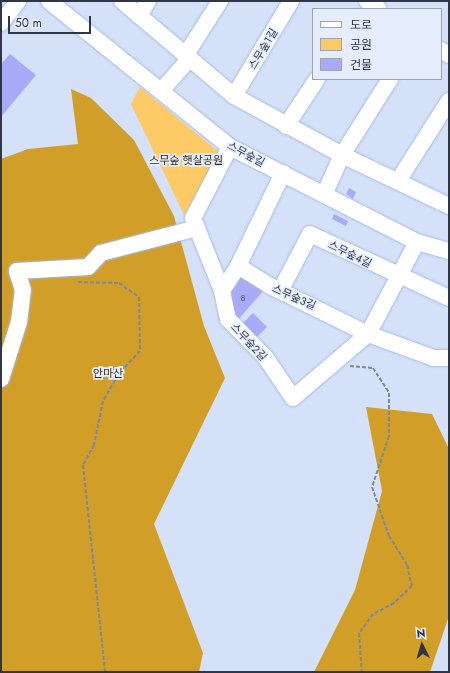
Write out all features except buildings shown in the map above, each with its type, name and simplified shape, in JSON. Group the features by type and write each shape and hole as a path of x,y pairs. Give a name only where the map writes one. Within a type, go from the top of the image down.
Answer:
{"street":[{"path":"1,23 18,1"},
{"name":"스무숲길","path":"48,1 230,147 417,242 449,251"},
{"path":"122,1 187,58 234,96 286,126 342,155 449,206"},
{"path":"139,16 148,1"},
{"path":"161,91 187,58 220,1"},
{"name":"스무숲1길","path":"234,96 291,1"},
{"path":"367,1 378,8"},
{"path":"286,126 316,80"},
{"path":"324,195 342,155 389,80"},
{"path":"398,181 449,101"},
{"name":"스무숲2길","path":"230,147 193,218 222,291 228,319 266,358 293,398 335,364 368,334 417,242"},
{"path":"222,291 238,266 283,173"},
{"path":"1,379 19,322 23,290 17,271 88,267 101,253 197,228"},
{"name":"스무숲4길","path":"280,291 310,234 399,278 449,298"},
{"name":"스무숲3길","path":"238,266 280,291 368,334 434,358 449,358"}],"path":[{"path":"76,282 119,282 139,297 140,351 118,375 103,401 94,446 83,465 105,672"},
{"path":"335,364 373,368 389,393 389,436 372,487 389,536 407,565 412,586 394,603 373,614 359,633 362,672"}],"green space":[{"name":"스무숲 햇살공원","path":"140,87 221,154 184,215 131,104"},
{"name":"안마산","path":"71,89 91,98 134,140 174,216 204,326 225,378 154,524 203,653 199,672 1,672 1,159 28,149 78,144"},
{"path":"366,407 432,414 449,449 449,616 430,672 314,672 355,590 382,491"}]}
